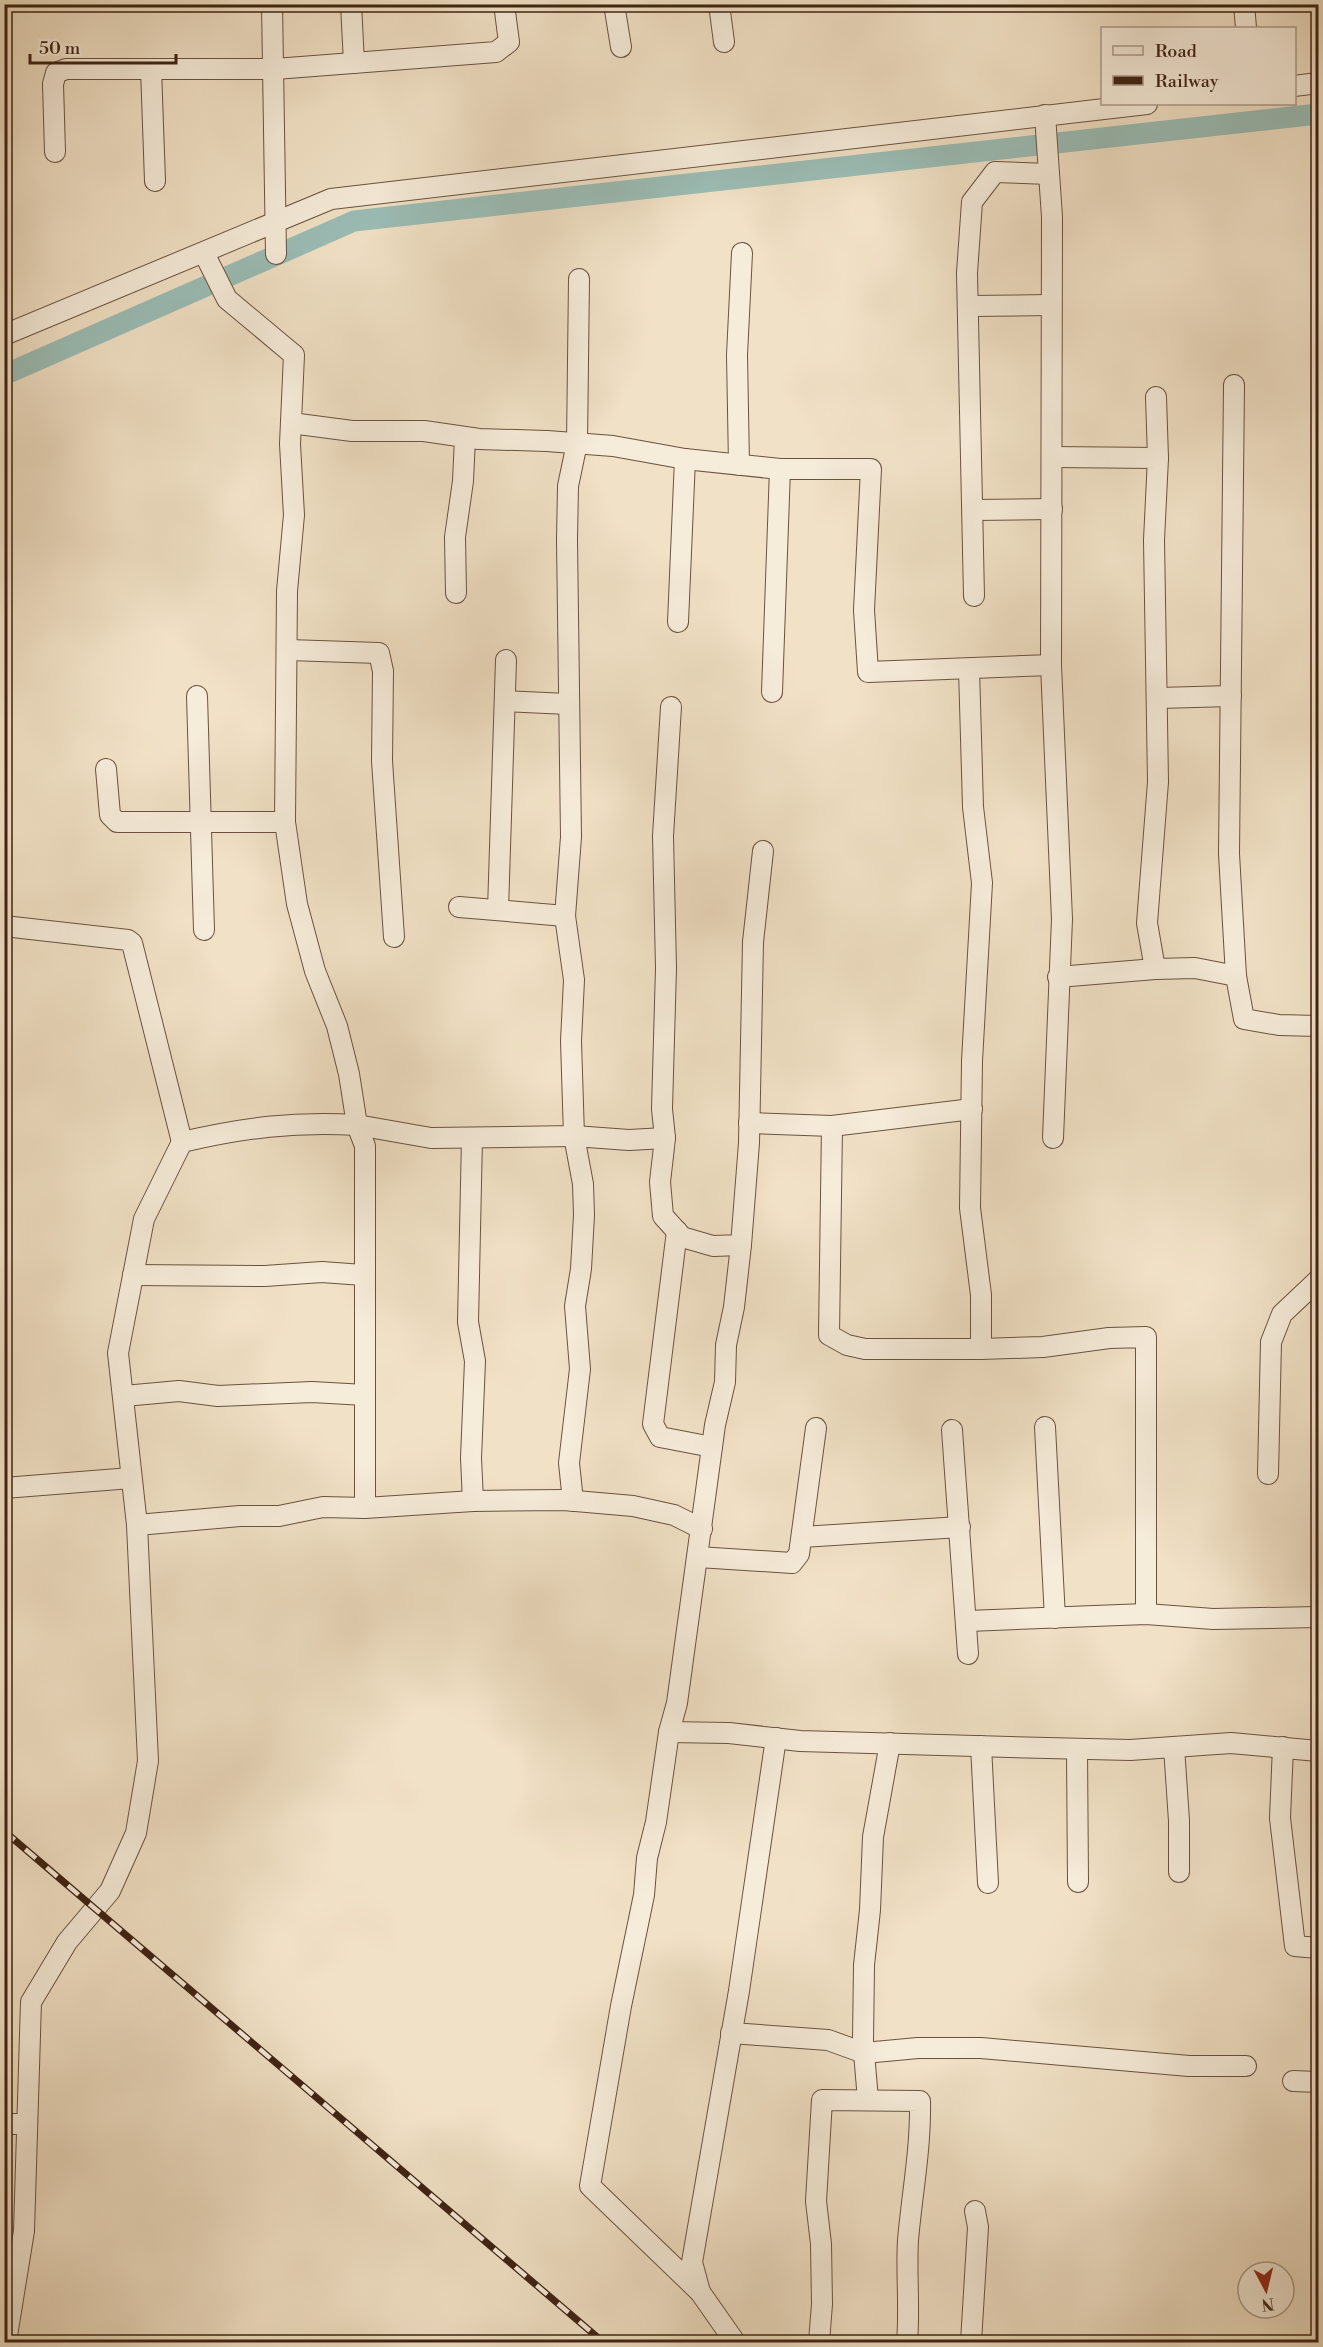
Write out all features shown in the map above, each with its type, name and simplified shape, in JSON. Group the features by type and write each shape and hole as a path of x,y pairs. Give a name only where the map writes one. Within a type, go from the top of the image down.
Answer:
{"street":[{"path":"272,4 275,69 276,254"},
{"path":"351,4 354,63"},
{"path":"55,152 52,84 56,74 66,69 275,69 496,52 508,42 504,4"},
{"path":"614,4 621,47"},
{"path":"719,4 724,42"},
{"path":"1244,4 1246,27"},
{"path":"152,69 155,181"},
{"path":"1296,86 1318,83"},
{"path":"4,335 330,199 1138,105"},
{"path":"1045,116 1052,217 1050,305 1052,665 1062,919 1053,1138"},
{"path":"974,596 968,306 972,202 995,172 1049,169"},
{"path":"204,253 227,299 294,355 290,444 294,515 287,591 285,822 297,904 315,970 337,1026 357,1125 365,1146 363,1275 365,1508"},
{"path":"739,465 737,355 742,253"},
{"path":"573,1501 569,1463 580,1369 574,1306 581,1269 584,1215 583,1184 574,1136 571,1041 574,980 565,916 571,837 568,704 568,486 577,443 579,279"},
{"path":"968,306 1050,305"},
{"path":"1234,385 1229,854 1236,976 1244,1019 1280,1025 1318,1026"},
{"path":"1155,969 1147,923 1158,782 1159,699 1154,540 1158,458 1156,397"},
{"path":"291,423 352,431 424,431 465,438 613,446 685,459 780,469 871,469 864,610 868,672 1052,665"},
{"path":"456,593 455,537 463,481 465,438"},
{"path":"1052,457 1158,458"},
{"path":"678,622 685,459"},
{"path":"772,692 780,469"},
{"path":"973,510 1052,509"},
{"path":"288,650 379,653 383,671 382,761 394,937"},
{"path":"498,910 506,660"},
{"path":"969,669 973,807 981,883 970,1208 981,1295 981,1349"},
{"path":"197,696 204,930"},
{"path":"1159,699 1231,696"},
{"path":"505,702 568,704"},
{"path":"670,707 663,836 666,968 662,1109 665,1138 660,1182 663,1216 682,1238 713,1246 741,1245"},
{"path":"106,769 110,815 117,822 285,822"},
{"path":"735,2343 700,2292 590,2186 621,2006 644,1895 647,1858 656,1822 669,1732 677,1703 712,1447 725,1382 726,1346 734,1307 741,1245 749,1123 753,942 763,851"},
{"path":"459,907 565,916"},
{"path":"4,926 128,940 132,943 182,1142 144,1219 118,1353 137,1525 148,1761 136,1833 110,1892 67,1942 31,2002 24,2230 6,2343"},
{"path":"1058,977 1195,968 1236,976"},
{"path":"749,1123 832,1126 972,1109"},
{"path":"182,1142 244,1128 320,1123 357,1125 431,1138 574,1136 629,1140 665,1138"},
{"path":"832,1126 829,1335 847,1345 865,1349 1043,1347 1109,1338 1146,1337 1146,1614"},
{"path":"472,1138 468,1322 475,1361 471,1458 473,1501"},
{"path":"677,1231 653,1424 660,1437 712,1447"},
{"path":"134,1275 265,1276 322,1272 363,1275"},
{"path":"1268,1474 1271,1342 1282,1314 1318,1280"},
{"path":"124,1396 179,1392 218,1396 312,1392 365,1395"},
{"path":"1045,1427 1054,1618"},
{"path":"698,1557 792,1563 799,1554 816,1428"},
{"path":"952,1430 968,1621 968,1654"},
{"path":"4,1488 131,1478"},
{"path":"137,1525 240,1516 279,1516 323,1507 365,1508 473,1501 573,1501 633,1506 674,1515 702,1529"},
{"path":"802,1537 960,1527"},
{"path":"968,1621 1146,1614 1214,1619 1318,1617"},
{"path":"669,1732 1077,1749 1130,1750 1231,1743 1318,1751"},
{"path":"700,2292 692,2262 761,1850 776,1738"},
{"path":"868,2100 864,2053 864,1965 870,1910 873,1837 890,1743"},
{"path":"981,1746 988,1883"},
{"path":"1174,1747 1179,1821 1179,1872"},
{"path":"1283,1748 1280,1818 1295,1946 1318,1948"},
{"path":"1077,1749 1078,1882"},
{"path":"731,2033 828,2040 864,2053 918,2048 981,2048 1189,2066 1246,2066"},
{"path":"1293,2081 1318,2082"},
{"path":"819,2343 822,2304 821,2244 816,2201 817,2147 822,2100 920,2101 921,2133 911,2200 906,2274 907,2343"},
{"path":"4,2124 27,2124"},
{"path":"971,2343 978,2227 975,2211"}],"waterway":[{"path":"4,375 354,221 1318,114"}],"railway":[{"path":"4,1831 603,2342"}]}
